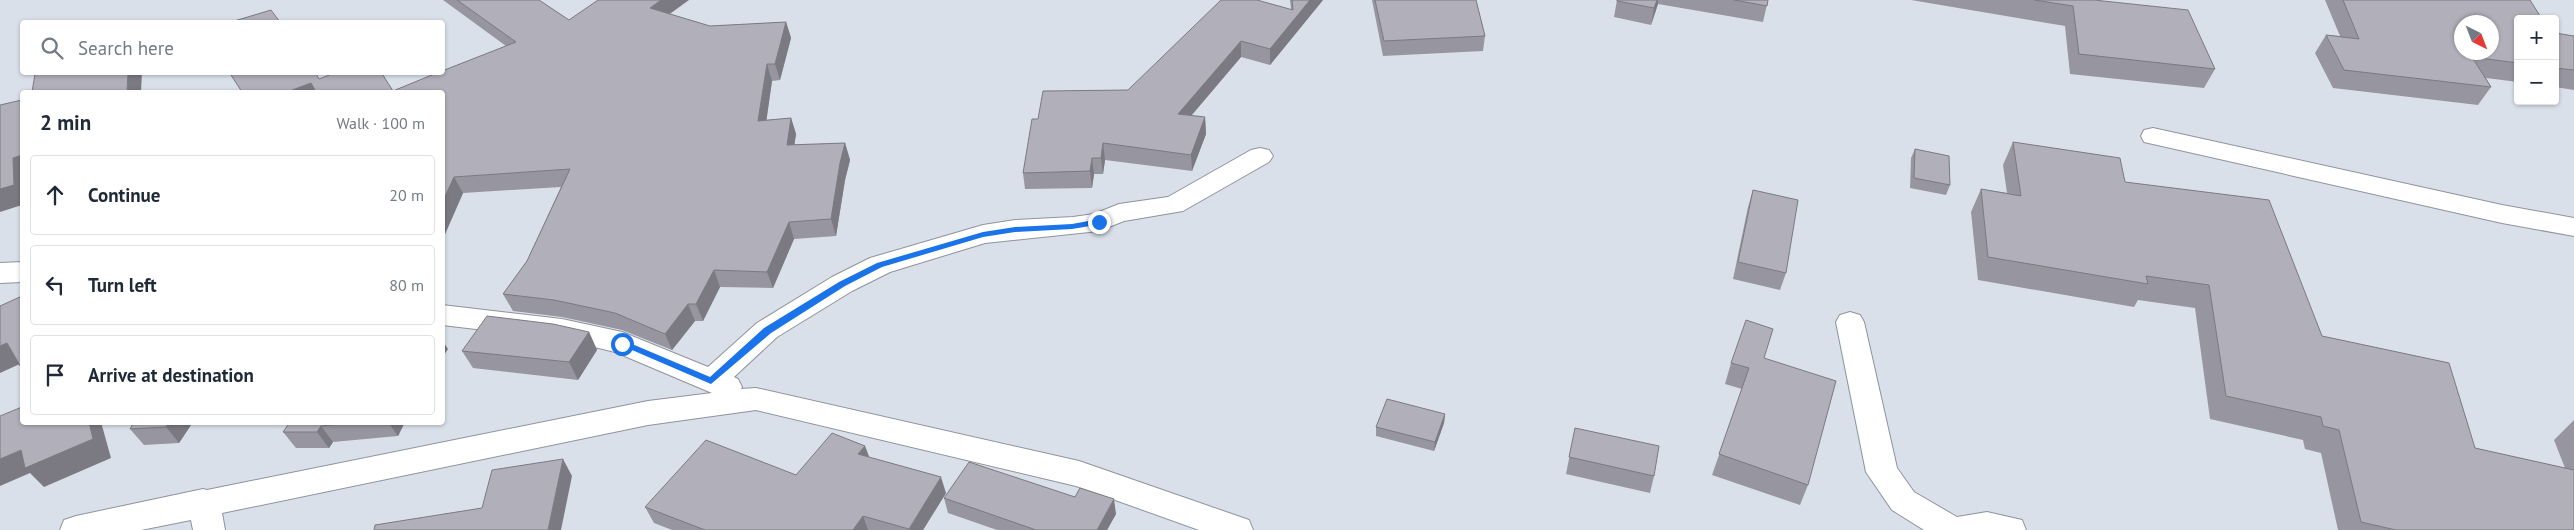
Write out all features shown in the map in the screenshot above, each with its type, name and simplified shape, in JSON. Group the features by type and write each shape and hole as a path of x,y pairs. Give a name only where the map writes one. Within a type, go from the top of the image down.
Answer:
{"street":[{"path":"2153,136 2502,214 2574,226"},
{"path":"711,381 768,330 842,284 880,265 983,234 1099,222 1119,213 1174,205 1260,156"},
{"path":"0,273 20,272"},
{"path":"445,315 562,329 622,344 756,399 1079,474 1237,530"},
{"path":"1850,322 1882,472 1903,501 1951,530"},
{"path":"76,530 206,516 648,412 756,399"},
{"path":"1960,530 1987,525 2010,530"}],"building":[{"path":"457,0 539,0 569,20 598,0 661,0 650,8 710,26 786,22 775,64 767,64 758,121 791,118 787,145 845,143 831,219 789,222 767,272 714,270 696,304 688,304 665,334 615,313 554,300 503,294 527,261 570,169 454,177 445,196 445,90 395,90 432,75 445,75 445,70 516,42"},
{"path":"1221,0 1257,0 1293,10 1292,0 1310,0 1270,49 1241,41 1178,114 1205,117 1191,155 1103,143 1101,158 1092,158 1090,171 1023,173 1032,119 1038,119 1043,91 1128,90"},
{"path":"1375,0 1476,0 1485,36 1384,41"},
{"path":"1617,0 1657,0 1654,8"},
{"path":"1734,0 1768,0 1767,6"},
{"path":"2034,0 2094,0 2188,10 2215,69 2079,54 2073,6"},
{"path":"2343,0 2530,0 2539,15 2514,15 2514,62 2495,60 2499,60 2499,15 2454,15 2454,60 2474,60 2491,87 2344,70 2326,35 2359,39"},
{"path":"271,10 278,20 238,20"},
{"path":"2559,34 2574,36 2574,70 2559,68"},
{"path":"35,75 128,75 127,90 32,90"},
{"path":"231,75 317,75 319,79 329,75 383,75 392,90 315,90 311,83 292,90 241,90"},
{"path":"20,100 20,156 13,158 14,185 0,189 0,105"},
{"path":"2013,142 2120,158 2125,182 2269,200 2322,336 2449,363 2475,448 2574,470 2574,530 2396,530 2361,522 2339,430 2323,426 2321,417 2226,396 2209,285 2146,276 2148,284 1988,257 1981,189 2021,196"},
{"path":"1915,149 1949,156 1950,185 1914,178"},
{"path":"1753,190 1798,200 1786,273 1738,262"},
{"path":"20,297 20,366 7,343 0,346 0,306"},
{"path":"487,316 553,324 589,332 569,362 462,351"},
{"path":"1746,320 1773,329 1764,358 1836,381 1808,485 1719,454 1749,368 1731,363"},
{"path":"1387,399 1445,414 1435,442 1376,427"},
{"path":"20,408 20,425 90,425 93,439 25,468 21,450 0,459 0,416"},
{"path":"132,425 167,425 166,427 130,429"},
{"path":"288,425 331,425 321,426 317,432 283,432"},
{"path":"1575,428 1659,446 1654,476 1569,457"},
{"path":"832,433 865,446 858,454 941,477 909,529 863,516 853,530 705,530 645,507 706,440 796,475"},
{"path":"563,459 548,530 374,530 375,525 482,508 492,470"},
{"path":"969,462 1075,497 1080,488 1114,499 1097,530 1036,530 944,498"}],"route":[{"path":"622,344 711,381 768,330 842,284 880,265 983,234 1099,222"}]}
